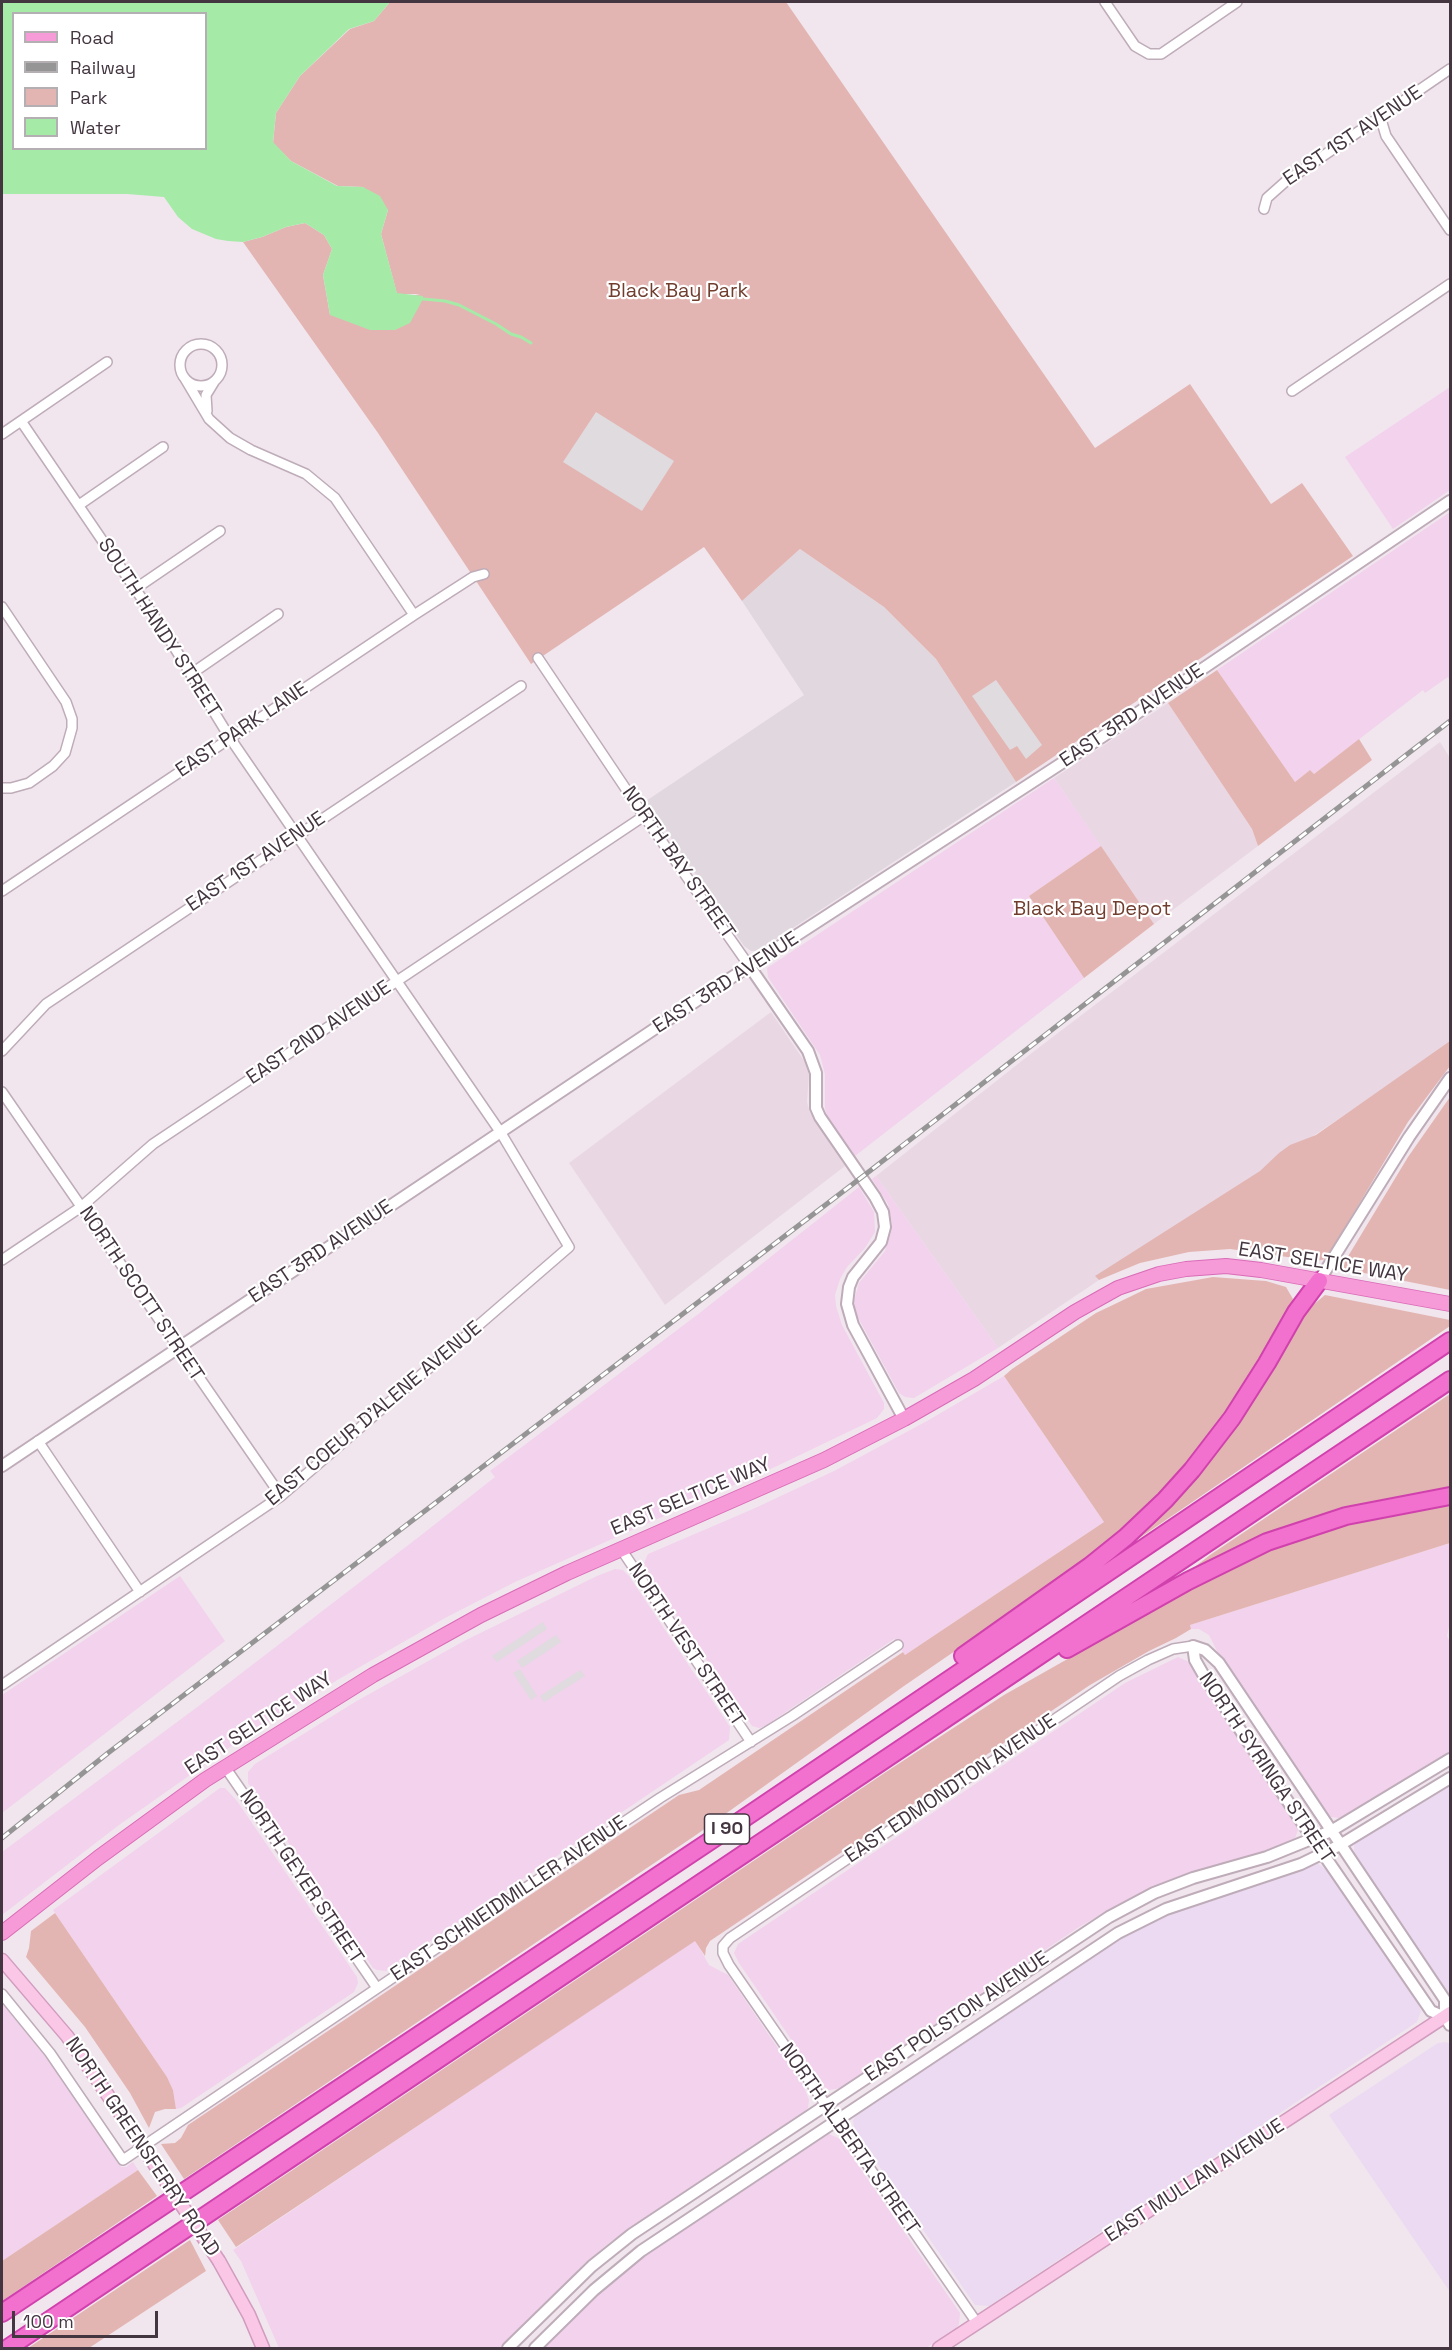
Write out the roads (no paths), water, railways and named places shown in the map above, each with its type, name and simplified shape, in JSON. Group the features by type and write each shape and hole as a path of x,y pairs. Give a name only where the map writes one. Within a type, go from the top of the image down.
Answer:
{"highway":[{"path":"740,1821 882,1713 1090,1566 1142,1523 1172,1493 1218,1438 1267,1363 1296,1311 1319,1281"},
{"name":"I 90","path":"2,2313 740,1821 1450,1341"},
{"name":"I 90","path":"8,2349 1450,1380"},
{"path":"946,1719 1188,1581 1267,1542 1346,1516 1450,1496"}],"main road":[{"name":"EAST SELTICE WAY","path":"2,1934 109,1850 225,1767 418,1649 505,1604 621,1549 790,1476 904,1419 974,1379 1075,1312 1118,1288 1138,1280 1186,1269 1226,1266 1261,1270 1450,1304"},
{"name":"NORTH GREENSFERRY ROAD","path":"2,1960 66,2036 127,2123 219,2261 249,2315 263,2349"},
{"name":"EAST MULLAN AVENUE","path":"939,2349 1449,2018"}],"street":[{"path":"1105,2 1135,46 1149,54 1161,54 1237,2"},
{"name":"EAST 1ST AVENUE","path":"1264,209 1267,198 1279,186 1450,69"},
{"path":"1380,116 1386,136 1450,230"},
{"path":"1292,391 1450,284"},
{"path":"209,419 206,395 222,371 223,364 217,351 205,345 192,347 182,357 181,370 209,419 230,438 251,450 297,469 321,485 340,506 414,615"},
{"path":"2,434 107,362"},
{"path":"183,377 194,386 201,387 214,382"},
{"name":"SOUTH HANDY STREET","path":"21,421 80,505 191,674 230,738 501,1133"},
{"path":"80,505 163,447"},
{"name":"EAST 3RD AVENUE","path":"2,1466 750,967 1084,748 1450,501"},
{"path":"135,589 220,531"},
{"name":"EAST PARK LANE","path":"2,891 414,615 472,577 484,574"},
{"path":"2,607 66,702 70,710 72,728 65,753 53,766 20,786 2,788"},
{"path":"191,674 278,614"},
{"name":"NORTH BAY STREET","path":"538,658 644,816 808,1051 816,1073 816,1108 820,1117 869,1187 883,1212 885,1227 881,1242 853,1277 847,1304 853,1325 904,1419"},
{"name":"EAST 1ST AVENUE","path":"2,1051 46,1004 521,686"},
{"name":"EAST 2ND AVENUE","path":"2,1260 81,1207 153,1144 644,816"},
{"path":"1319,1281 1409,1137 1450,1078"},
{"name":"NORTH SCOTT STREET","path":"2,1092 281,1496"},
{"name":"EAST COEUR D'ALENE AVENUE","path":"2,1685 281,1496 569,1246 501,1133"},
{"path":"38,1441 140,1592"},
{"name":"NORTH VEST STREET","path":"621,1549 751,1742"},
{"name":"EAST SCHNEIDMILLER AVENUE","path":"123,2160 641,1811 898,1646"},
{"name":"NORTH SYRINGA STREET","path":"1193,1646 1205,1650 1219,1663 1445,2000 1449,2018 1431,2011 1312,1839 1203,1674 1195,1660 1193,1646"},
{"name":"EAST EDMONDTON AVENUE","path":"723,1953 723,1946 730,1938 1119,1676 1148,1659 1173,1649 1193,1646"},
{"name":"EAST POLSTON AVENUE","path":"508,2349 592,2266 632,2234 1062,1946 1129,1905 1154,1893 1193,1878 1267,1857 1331,1831 1450,1759"},
{"name":"NORTH GEYER STREET","path":"225,1767 377,1988"},
{"name":"EAST POLSTON AVENUE","path":"535,2349 621,2266 1010,2004 1140,1920 1201,1896 1278,1873 1323,1854 1450,1778"},
{"name":"NORTH ALBERTA STREET","path":"723,1953 835,2121 977,2323"},
{"name":"NORTH GREENSFERRY ROAD","path":"2,1994 50,2053 123,2160"}],"water":[{"path":"2,2 390,2 374,21 349,29 300,76 276,113 273,142 291,161 337,186 363,187 380,196 388,210 381,234 397,293 423,296 410,323 395,330 370,330 330,315 323,275 332,249 324,235 305,223 243,242 228,241 216,239 192,229 178,217 164,197 127,194 2,194"}],"waterway":[{"path":"423,299 459,305 531,343"}],"railway":[{"path":"2,1838 108,1753 862,1177 1450,721"}],"park label":[{"name":"Black Bay Park","path":"678,292"},
{"name":"Black Bay Depot","path":"1092,910"}]}
